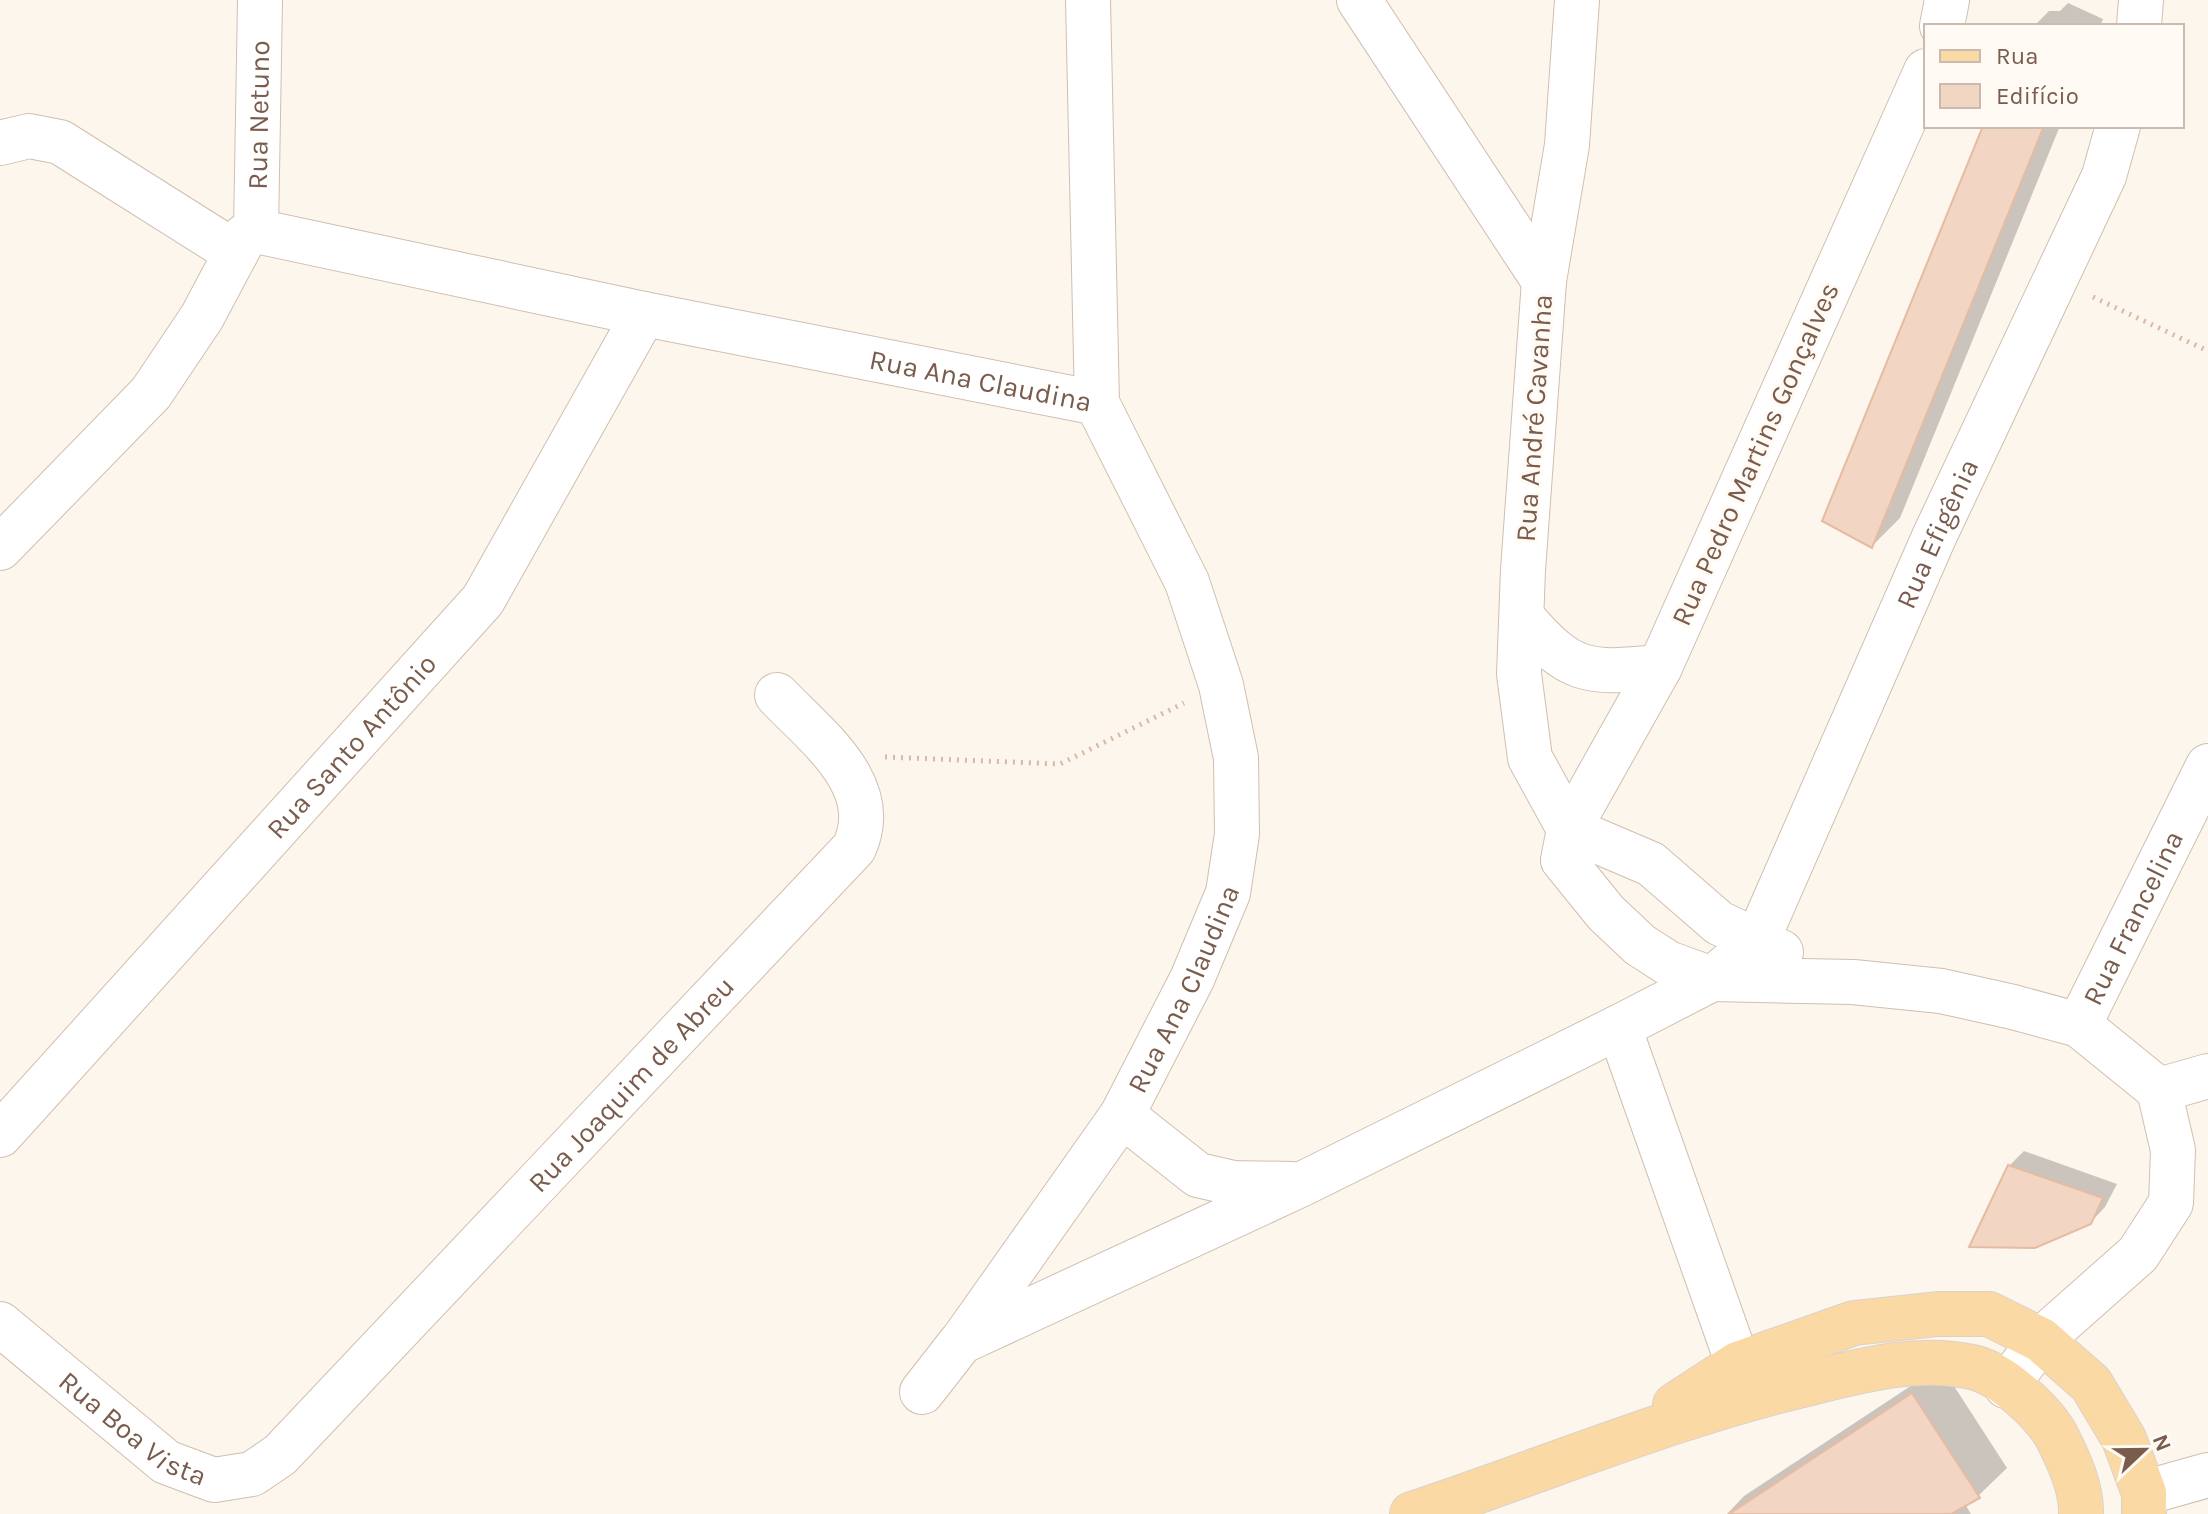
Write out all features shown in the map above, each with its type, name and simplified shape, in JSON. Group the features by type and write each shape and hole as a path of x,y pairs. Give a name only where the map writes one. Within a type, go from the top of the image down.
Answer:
{"main road":[{"path":"1626,1437 1738,1364 1854,1323 1938,1314 1989,1314 2041,1340 2091,1384 2124,1439 2144,1504"},
{"path":"1412,1514 1626,1437 1754,1396 1869,1369 1932,1361 1975,1367 2006,1386 2048,1419 2069,1462 2081,1514"}],"street":[{"name":"Rua Netuno","path":"246,242 260,0"},
{"path":"1088,0 1097,403"},
{"path":"1359,0 1544,281"},
{"name":"Rua André Cavanha","path":"1577,0 1567,145 1544,281 1522,617 1519,674 1530,758 1569,829 1651,864 1719,923 1853,982"},
{"path":"1942,24 1947,0"},
{"path":"2139,24 2141,0"},
{"name":"Rua Pedro Martins Gonçalves","path":"1569,829 1660,667 1924,75"},
{"name":"Rua Efigênia","path":"1757,941 1934,537 2104,176 2117,128"},
{"name":"Rua Ana Claudina","path":"0,143 29,136 60,142 246,242 644,314 1097,403 1187,582 1221,685 1236,758 1237,834 1228,893 1192,979 1122,1115 922,1392"},
{"path":"0,548 151,393 202,317 246,242"},
{"name":"Rua Santo Antônio","path":"0,1135 483,600 644,314"},
{"path":"1522,617 1551,652 1583,669 1660,667"},
{"name":"Rua Joaquim de Abreu","path":"280,1455 854,848 864,827 862,803 836,755 777,695"},
{"name":"Rua Francelina","path":"2079,1025 2208,766"},
{"name":"Rua André Cavanha","path":"1569,829 1563,860 1606,913 1640,945 1668,963 1712,979 1853,982 1941,991 2079,1025 2159,1090"},
{"name":"Rua Ana Claudina","path":"961,1342 1302,1184 1619,1027 1712,979 1757,941"},
{"path":"1619,1027 1738,1364"},
{"path":"2006,1386 2041,1340 2138,1254 2171,1203 2173,1150 2159,1090 2208,1076"},
{"name":"Rua Ana Claudina","path":"1122,1115 1198,1175 1233,1183 1302,1184"},
{"name":"Rua Boa Vista","path":"0,1324 166,1462 214,1480 252,1474 280,1455"},
{"path":"2144,1504 2208,1475"}],"path":[{"path":"2056,280 2208,351"},
{"path":"836,755 1060,764 1221,685"}],"building":[{"path":"1982,128 2043,128 1872,548 1822,521"},
{"path":"2008,1165 2103,1198 2091,1224 2035,1248 1969,1247"},
{"path":"1912,1393 1980,1498 1951,1514 1729,1514"}]}
